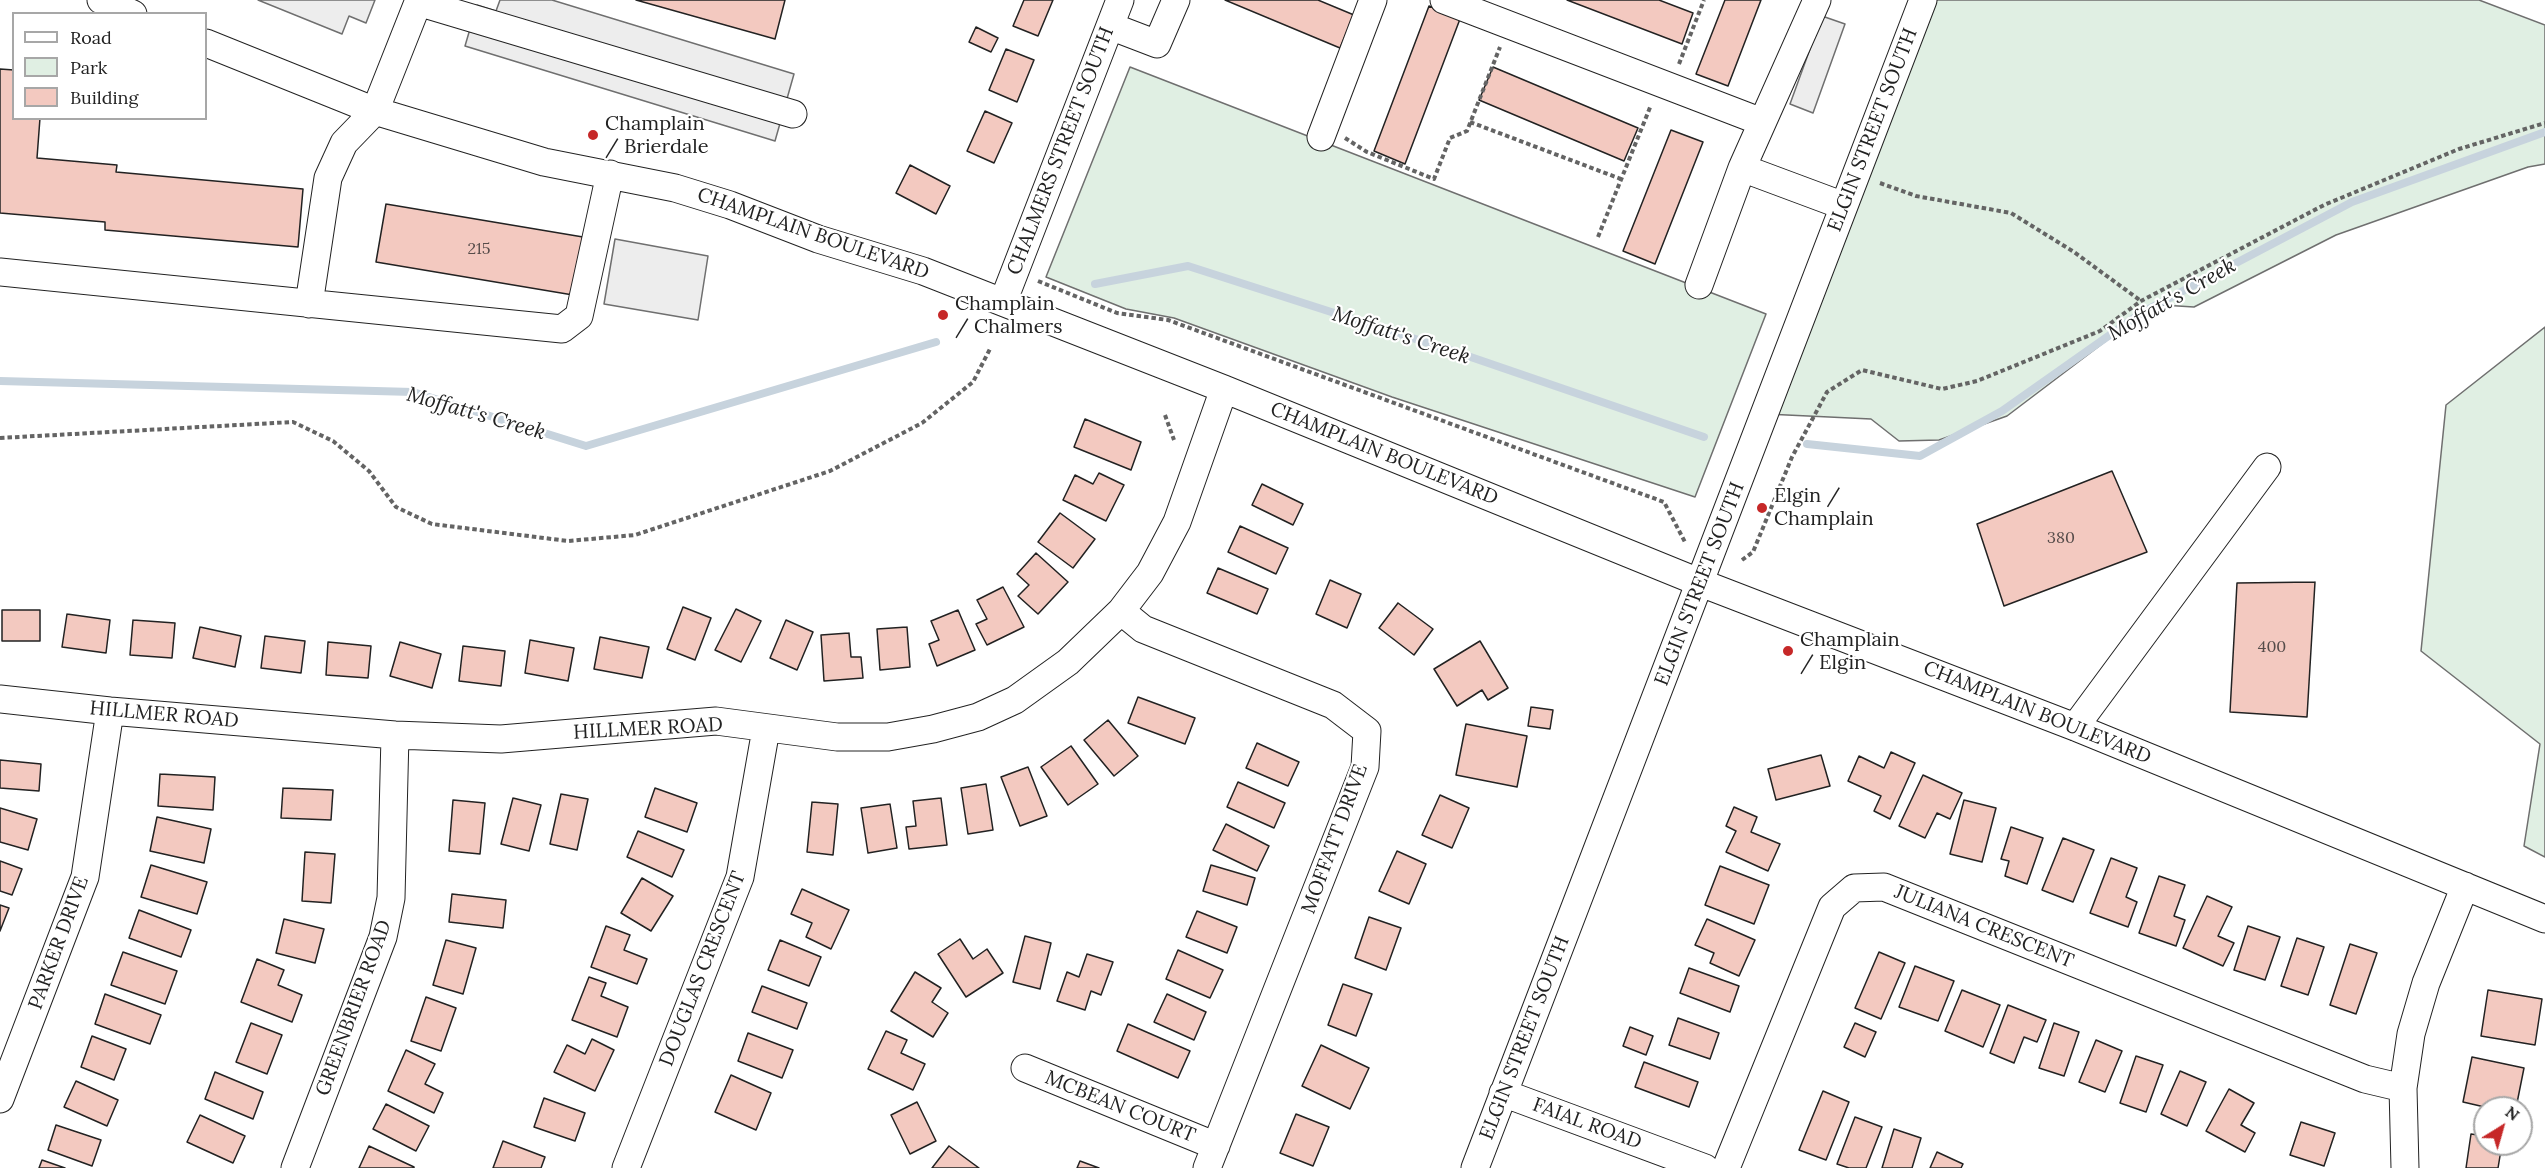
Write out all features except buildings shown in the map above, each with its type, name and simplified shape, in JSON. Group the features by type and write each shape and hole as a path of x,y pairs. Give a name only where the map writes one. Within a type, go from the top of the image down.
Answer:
{"street":[{"path":"101,0 128,12"},
{"name":"CHALMERS STREET SOUTH","path":"1002,302 1120,0"},
{"path":"1110,26 1156,45 1176,0"},
{"path":"1324,131 1373,0"},
{"path":"1444,0 1762,122"},
{"path":"1699,285 1742,168 1817,0"},
{"name":"ELGIN STREET SOUTH","path":"1475,1168 1923,0"},
{"path":"309,304 328,178 344,143 375,111 418,1 793,114"},
{"name":"CHAMPLAIN BOULEVARD","path":"207,43 375,111 544,162 610,174 704,196 818,239 914,267 1224,389 1701,583 2075,727 2545,920"},
{"path":"1742,168 1844,206"},
{"path":"0,272 562,329 579,316 610,174"},
{"name":"HILLMER ROAD","path":"0,699 110,711 394,735 501,739 716,721 837,737 888,737 933,729 978,717 1015,700 1068,662 1121,611 1150,573 1178,522 1224,389"},
{"path":"2075,727 2267,467"},
{"name":"MOFFATT DRIVE","path":"1121,611 1143,629 1333,705 1367,731 1365,767 1212,1157"},
{"name":"PARKER DRIVE","path":"0,1099 85,877 110,711"},
{"name":"DOUGLAS CRESCENT","path":"626,1168 740,877 766,729"},
{"name":"GREENBRIER ROAD","path":"295,1168 383,937 391,898 394,735"},
{"path":"2405,1168 2403,1088 2411,1034 2426,983 2465,886"},
{"name":"JULIANA CRESCENT","path":"1726,1168 1832,907 1854,888 1884,887 2365,1079 2403,1088"},
{"name":"MCBEAN COURT","path":"1025,1068 1212,1157"},
{"name":"FAIAL ROAD","path":"1503,1093 1705,1168"}],"path":[{"path":"1598,237 1621,179 1704,0"},
{"path":"1324,131 1367,152 1434,179 1450,138 1467,131 1508,25"},
{"path":"1470,122 1621,179"},
{"path":"1742,560 1753,552 1792,458 1827,392 1862,370 1942,389 1977,381 2100,331 2141,301 2324,205 2459,149 2545,123"},
{"path":"1880,183 1916,196 2011,213 2074,252 2141,301"},
{"path":"1035,279 1117,313 1168,320 1664,502 1687,545"},
{"path":"0,438 293,422 333,441 369,471 396,507 432,524 568,541 635,535 830,471 922,423 973,382 991,347"},
{"path":"1165,414 1174,440"}],"green space":[{"path":"1925,0 2479,0 2545,25 2545,164 2528,167 2336,235 2194,307 2162,305 2131,322 2007,416 1939,440 1899,441 1871,419 1766,414"},
{"path":"1130,67 1766,314 1695,497 1392,397 1174,318 1126,309 1046,277"},
{"path":"2545,327 2545,857 2524,846 2540,744 2421,651 2446,405"}],"shaded area":[{"path":"258,0 375,0 366,23 349,16 342,34"},
{"path":"500,0 552,0 794,74 775,141 465,46 477,5 496,11"},
{"path":"1822,16 1845,24 1813,113 1790,104"},
{"path":"615,239 708,256 698,320 604,304"}],"waterway":[{"name":"Moffatt's Creek","path":"1807,444 1920,456 2002,411 2141,313 2352,202 2545,132"},
{"name":"Moffatt's Creek","path":"1095,284 1188,266 1459,353 1704,437"},
{"name":"Moffatt's Creek","path":"0,381 413,392 586,446 936,342"}],"place":[{"name":"Champlain / Brierdale","path":"593,135"},
{"name":"Champlain / Chalmers","path":"943,315"},
{"name":"Elgin / Champlain","path":"1762,508"},
{"name":"Champlain / Elgin","path":"1788,651"}]}
